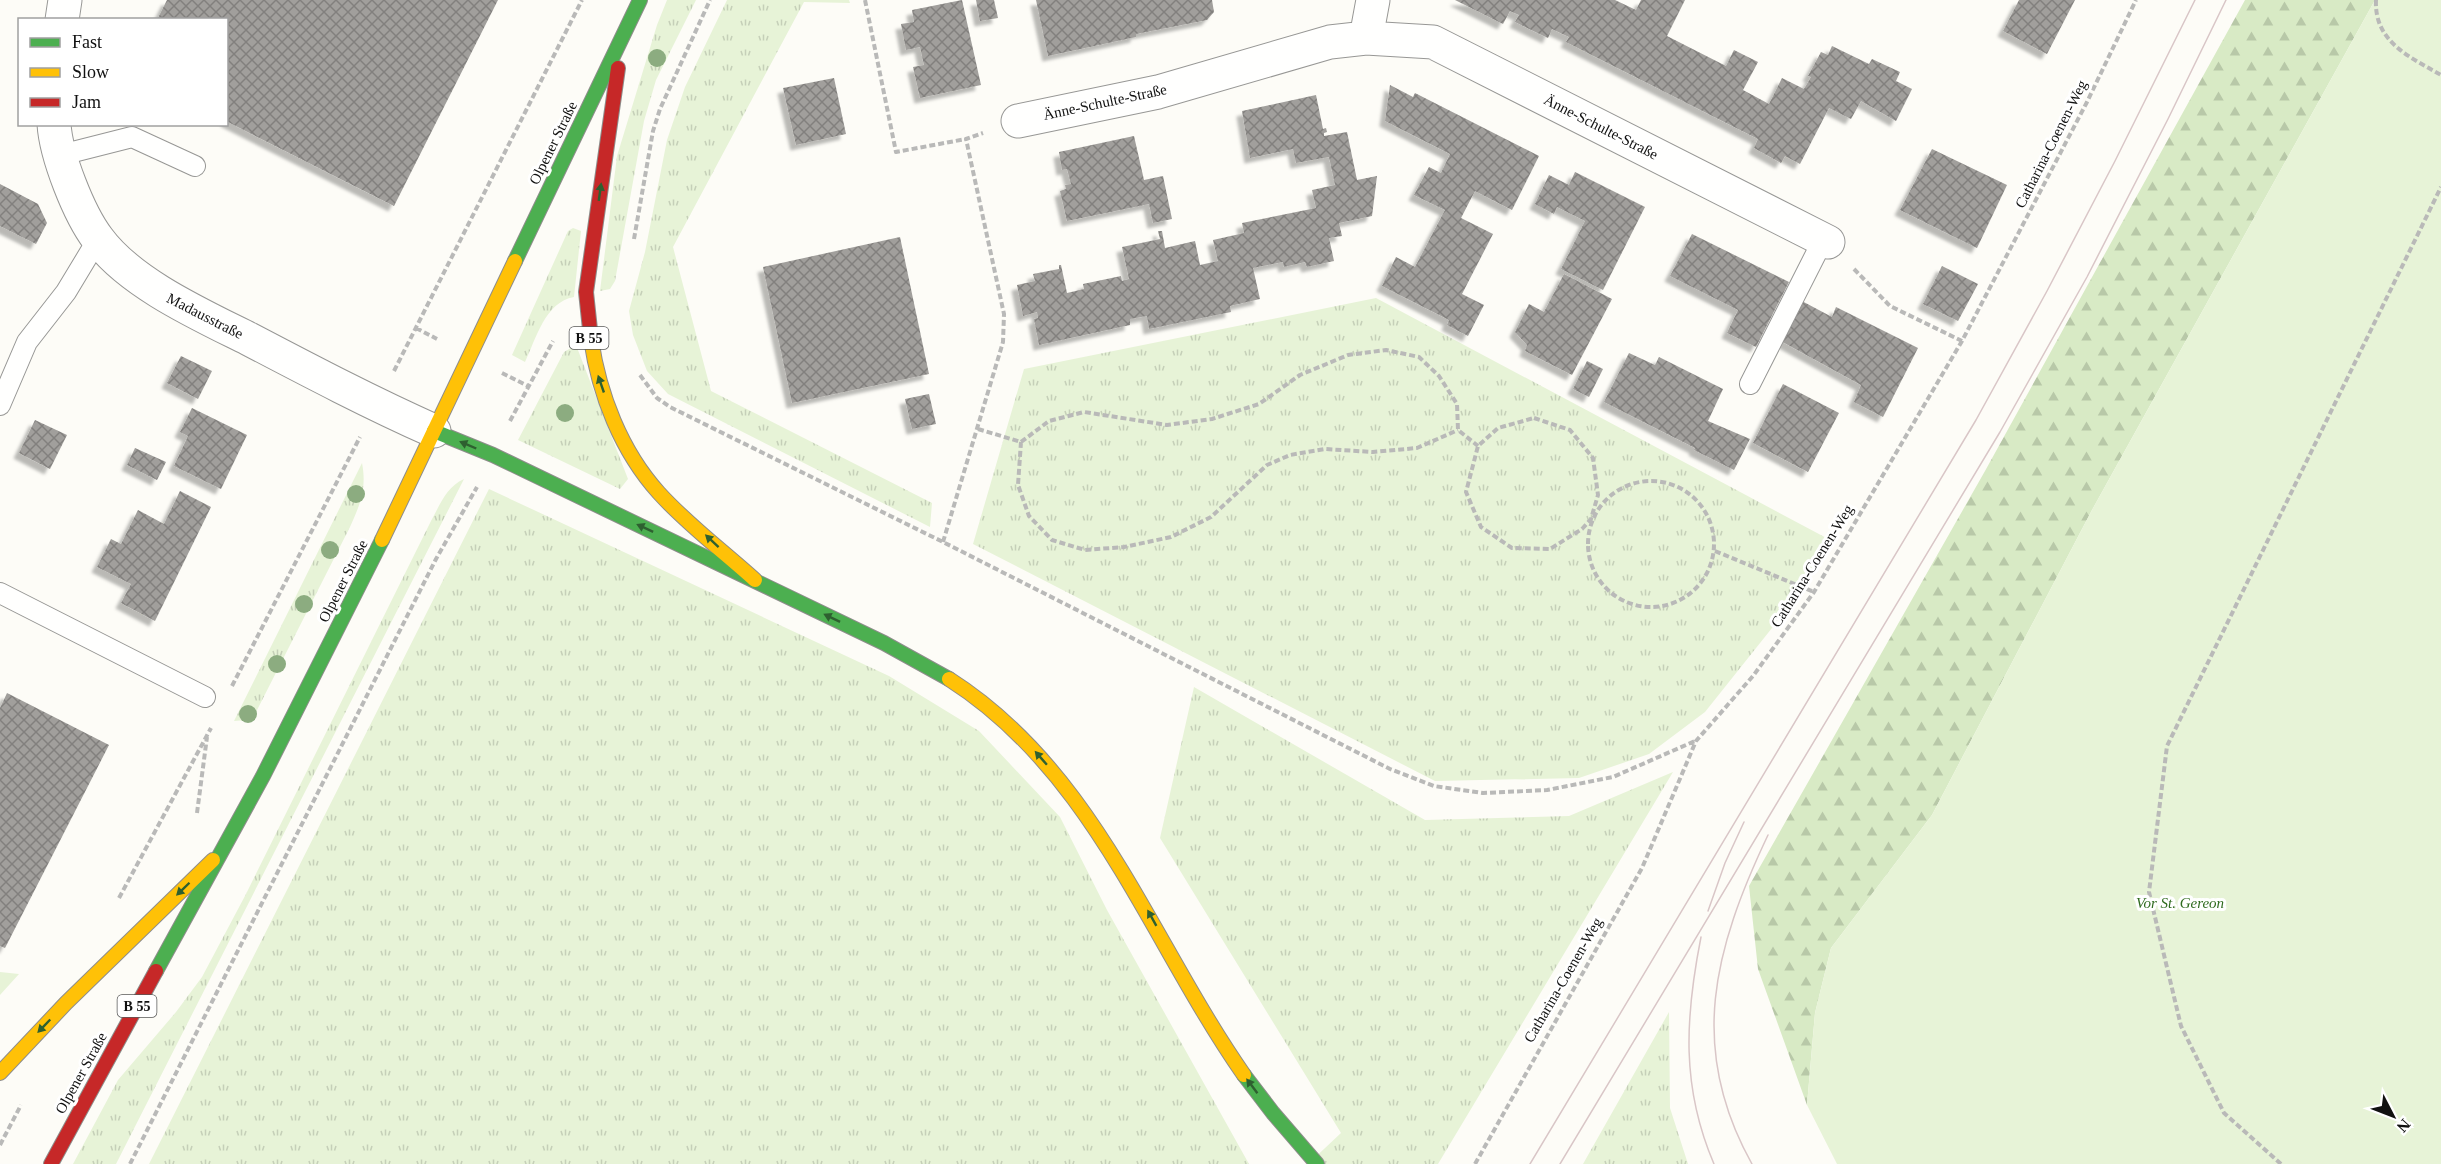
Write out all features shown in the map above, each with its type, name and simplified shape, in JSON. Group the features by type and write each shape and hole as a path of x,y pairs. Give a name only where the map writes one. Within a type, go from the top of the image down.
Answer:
{"main road":[{"name":"Olpener Straße","path":"51,1164 225,848 385,534 640,0"},
{"name":"B 55","path":"622,39 586,292 587,321 596,368 628,452 659,492 755,580"},
{"path":"434,430 493,455 755,580 936,671 973,694 1033,748 1102,835 1140,897 1209,1021 1245,1077 1287,1132 1317,1164"},
{"path":"0,1073 66,1003 225,848"}],"street":[{"path":"63,18 65,0"},
{"path":"1366,38 1373,0"},
{"name":"Änne-Schulte-Straße","path":"1018,121 1158,92 1330,42 1366,38 1433,42 1825,241"},
{"name":"Madausstraße","path":"58,140 74,195 98,239 119,261 161,294 377,405 434,430"}],"lane":[{"path":"58,140 132,137 195,166"},
{"path":"0,405 27,342 66,292 98,239"},
{"path":"1750,384 1825,241"},
{"path":"0,593 205,697"}],"path":[{"path":"228,695 582,0"},
{"path":"634,242 653,131 660,109 710,0"},
{"path":"865,0 896,152 966,139 1018,121"},
{"name":"Catharina-Coenen-Weg","path":"1475,1164 1642,868 1696,741 1753,676 1814,592 1962,341 2087,102 2136,0"},
{"path":"2376,0 2375,15 2385,37 2408,56 2441,75"},
{"path":"943,542 1003,342 1004,314 966,139"},
{"path":"2281,1164 2224,1113 2181,1026 2149,892 2167,746 2441,187"},
{"path":"1825,241 1890,306 1962,341"},
{"path":"130,1164 436,559 552,342 567,327 587,321"},
{"path":"1458,430 1417,448 1373,452 1325,449 1290,455 1267,465 1211,517 1171,537 1124,547 1085,550 1052,540 1029,516 1018,484 1021,442 1049,421 1084,412 1167,425 1212,419 1259,404 1300,375 1348,355 1386,350 1419,357 1439,376 1457,404 1458,430 1478,446"},
{"path":"639,374 647,387 670,407 943,542 1390,769 1434,786 1483,793 1547,790 1613,777 1696,741"},
{"path":"1592,519 1588,555 1593,566 1604,587 1635,607 1671,605 1701,584 1715,551 1709,515 1684,488 1649,480 1615,491 1592,519 1582,529 1550,549 1512,548 1481,527 1466,492 1478,446 1498,428 1534,418 1570,430 1593,458 1598,495 1592,519"},
{"path":"978,429 1021,442"},
{"path":"1715,551 1814,592"},
{"path":"121,893 213,724"},
{"path":"0,1145 25,1096"}],"green space":[{"path":"667,0 696,0 656,80 644,121 615,281 610,289 600,291 617,156 657,25"},
{"path":"727,0 849,0 850,3 804,2 673,247 711,391 932,503 930,527 668,394 647,371 633,335 629,311 645,252 667,140 685,87"},
{"path":"2245,0 2375,0 2092,510 1932,815 1831,948 1815,1013 1807,1105 1758,969 1749,886 1985,471"},
{"name":"Vor St. Gereon","path":"2375,0 2441,0 2441,1164 1837,1164 1807,1105 1815,1013 1831,948 1932,815 2092,510"},
{"path":"573,228 581,231 574,297 564,300 549,314 525,362 512,355 568,231"},
{"path":"1376,298 1834,542 1772,628 1705,712 1649,754 1579,778 1435,781 973,544 1024,369"},
{"path":"576,345 628,479 620,489 518,440 564,352"},
{"path":"362,463 364,480 362,496 350,527 254,716 247,720 234,721"},
{"path":"464,479 116,1164 73,1164 118,1080 176,1012 202,977 246,894 431,521 448,492"},
{"path":"489,489 889,676 979,731 1060,817 1107,910 1249,1164 149,1164"},
{"path":"1194,687 1425,820 1569,816 1673,772 1438,1164 1308,1164 1341,1133 1160,838"},
{"path":"0,972 19,974 0,995"},
{"path":"1669,1012 1670,1108 1688,1164 1583,1164"}],"building":[{"path":"167,0 498,0 394,206 228,122 228,18 158,18"},
{"path":"962,0 981,85 920,98 913,67 924,65 920,47 906,50 901,24 914,22 912,10"},
{"path":"976,0 994,0 998,18 980,21"},
{"path":"1036,0 1212,0 1214,12 1207,20 1136,34 1136,37 1048,56"},
{"path":"1455,0 1615,0 1636,10 1641,0 1685,0 1667,36 1726,66 1734,50 1758,62 1743,90 1769,104 1782,78 1804,89 1821,52 1828,55 1832,46 1869,64 1872,59 1900,72 1896,81 1912,89 1896,121 1861,101 1851,119 1829,108 1800,164 1785,156 1781,163 1754,148 1758,139 1566,42 1569,37 1552,29 1548,38 1515,22 1519,15 1510,11 1503,24"},
{"path":"2019,0 2075,0 2047,54 2003,31"},
{"path":"834,78 846,134 796,145 783,88"},
{"path":"1390,85 1413,97 1415,93 1539,156 1512,210 1475,191 1461,218 1493,234 1462,294 1484,305 1468,336 1447,325 1449,320 1382,286 1396,257 1415,267 1445,210 1414,195 1429,167 1441,173 1450,154 1385,121"},
{"path":"1316,95 1323,129 1326,128 1327,132 1324,136 1347,132 1357,180 1377,176 1372,216 1339,223 1342,236 1329,238 1334,261 1307,267 1305,262 1284,267 1283,262 1253,268 1260,299 1230,306 1231,312 1149,329 1147,316 1130,319 1130,325 1039,345 1034,319 1038,318 1037,312 1023,316 1017,285 1035,281 1033,274 1059,269 1061,265 1067,293 1084,289 1083,284 1121,276 1122,281 1129,279 1122,247 1160,239 1158,231 1162,231 1165,248 1195,241 1200,265 1218,261 1213,240 1244,233 1242,223 1316,208 1312,190 1335,185 1329,157 1296,163 1293,149 1250,158 1242,111"},
{"path":"1134,136 1144,180 1163,176 1172,219 1153,223 1149,204 1067,221 1060,191 1066,189 1065,185 1071,184 1067,169 1062,170 1059,152"},
{"path":"1932,149 2007,185 1977,248 1900,210"},
{"path":"1575,172 1645,207 1603,290 1561,269 1585,221 1557,207 1554,214 1535,204 1549,175 1569,185"},
{"path":"0,184 38,204 47,223 36,244 0,226"},
{"path":"1692,234 1789,282 1756,347 1727,333 1738,310 1670,276"},
{"path":"900,237 929,374 792,403 763,267"},
{"path":"1942,266 1978,284 1958,321 1923,304"},
{"path":"1564,274 1612,299 1572,375 1525,351 1527,345 1515,332 1529,304 1544,312"},
{"path":"1800,300 1832,317 1836,307 1918,348 1883,417 1854,402 1861,385 1779,340"},
{"path":"1629,353 1655,365 1659,357 1723,389 1708,421 1750,439 1734,470 1604,402"},
{"path":"181,356 212,371 198,399 167,383"},
{"path":"1587,361 1603,369 1589,397 1573,389"},
{"path":"1783,384 1839,413 1808,472 1753,443"},
{"path":"929,394 936,424 912,429 905,399"},
{"path":"192,408 247,435 221,489 174,466 188,436 180,432"},
{"path":"35,420 67,435 50,469 19,453"},
{"path":"135,448 166,462 157,480 127,465"},
{"path":"180,491 211,507 155,621 121,603 131,584 97,567 111,539 121,544 138,510 164,524"},
{"path":"7,693 109,745 5,948 0,946 0,708"}],"tram line":[{"path":"1530,1164 1976,420 2115,161 2195,0"},
{"path":"1560,1164 2000,432 2087,277 2226,0"},
{"path":"1708,911 1725,863 1744,822"},
{"path":"1752,1164 1732,1121 1719,1080 1714,1039 1715,999 1722,959 1734,918 1768,835"},
{"path":"1701,937 1689,1024 1689,1052 1696,1107 1714,1164"}],"traffic: fast":[{"path":"515,261 640,0"},
{"path":"434,431 493,455 884,643 949,679"},
{"path":"156,971 263,776 382,540"},
{"path":"1244,1075 1317,1164"}],"traffic: slow":[{"path":"382,540 515,261"},
{"path":"591,339 606,401 623,440 645,477 670,505 755,580"},
{"path":"949,679 1000,717 1043,761 1081,809 1116,861 1210,1023 1244,1075"},
{"path":"0,1073 66,1003 213,860"}],"traffic: jam":[{"path":"591,339 586,292 618,68"},
{"path":"51,1164 156,971"}]}
